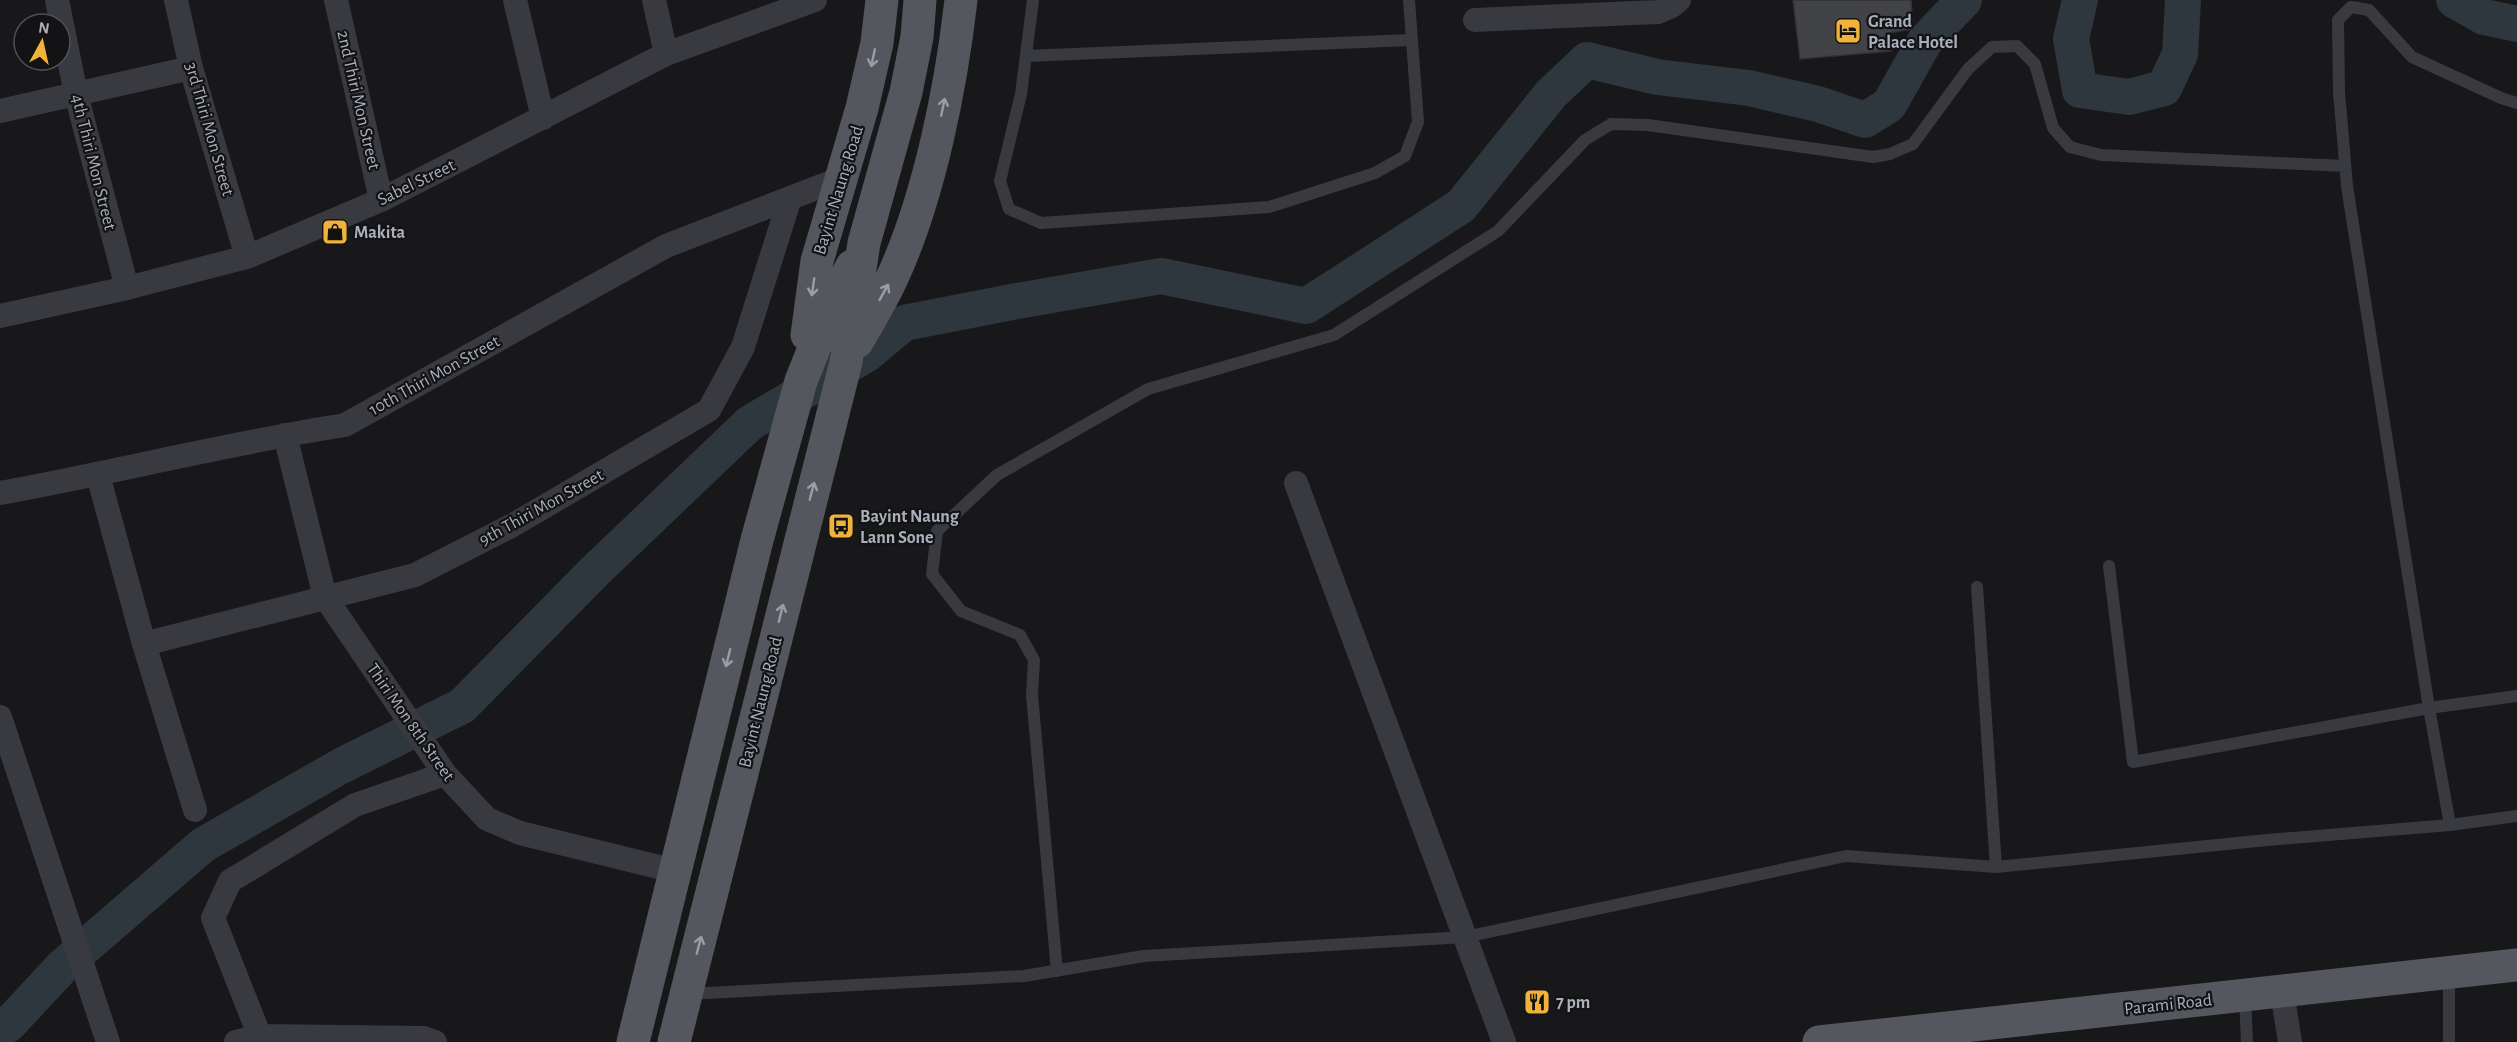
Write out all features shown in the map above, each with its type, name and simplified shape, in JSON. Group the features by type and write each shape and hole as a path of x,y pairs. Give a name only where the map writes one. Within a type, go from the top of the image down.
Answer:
{"main road":[{"name":"Bayint Naung Road","path":"801,381 817,261 862,108 877,43 882,0"},
{"path":"864,243 906,92 917,37 920,0"},
{"name":"Bayint Naung Road","path":"846,362 892,278 918,212 956,46 961,0"},
{"name":"Bayint Naung Road","path":"680,1016 846,362 864,243"},
{"name":"Bayint Naung Road","path":"633,1042 757,540 801,381 832,304 864,243"},
{"name":"Parami Road","path":"1819,1042 2517,965"},
{"path":"643,1003 680,1016"}],"street":[{"name":"4th Thiri Mon Street","path":"57,0 76,94 127,288"},
{"name":"3rd Thiri Mon Street","path":"176,0 191,68 247,257"},
{"name":"2nd Thiri Mon Street","path":"336,0 381,200"},
{"path":"514,0 543,118"},
{"path":"654,0 666,54"},
{"name":"Sabel Street","path":"0,316 127,288 247,257 381,200 666,54 815,0"},
{"path":"1475,21 1658,12 1679,0"},
{"path":"0,111 191,68"},
{"name":"10th Thiri Mon Street","path":"0,493 345,425 666,246 842,178"},
{"name":"9th Thiri Mon Street","path":"144,644 415,575 513,525 709,410 743,347 790,198"},
{"name":"Thiri Mon 8th Street","path":"285,435 325,597 445,774 487,819 520,832 675,871"},
{"path":"98,475 144,644 195,810"},
{"path":"1296,483 1504,1042"},
{"path":"0,717 108,1042"},
{"path":"435,1042 424,1038 253,1040 213,918 230,881 355,805 445,774"},
{"path":"2282,992 2290,1042"}],"lane":[{"path":"1032,0 1021,94 1000,181 1009,209 1041,223 1269,207 1375,173 1405,156 1418,122 1409,0"},
{"path":"2450,825 2429,708 2345,166 2339,92 2338,20 2351,7 2368,10 2412,57 2501,98 2517,103"},
{"path":"1026,56 1412,40"},
{"path":"1057,971 1032,695 1034,660 1020,635 962,611 932,574 937,531 997,475 1148,389 1334,334 1498,231 1585,140 1611,124 1648,126 1873,157 1890,154 1912,144 1968,69 1992,46 2017,46 2035,64 2053,128 2070,147 2101,155 2345,166"},
{"path":"2109,566 2133,762 2429,708 2517,696"},
{"path":"1977,587 1996,867"},
{"path":"680,1016 1012,977 1144,956 1465,936 1846,856 1996,867 2267,840 2450,825 2517,816"},
{"path":"2449,973 2449,1042"},
{"path":"2245,996 2247,1042"}],"building":[{"name":"Grand Palace Hotel","path":"1793,0 1911,0 1913,29 1887,33 1891,51 1800,59"}],"waterway":[{"path":"0,1027 8,1025 63,966 203,845 341,766 462,706 594,572 750,423 867,354 904,323 1161,276 1306,306 1461,206 1551,94 1587,60 1657,77 1749,88 1818,104 1865,120 1889,105 1925,41 1964,0"},
{"path":"2080,0 2071,39 2080,90 2129,97 2164,88 2180,54 2183,0"},
{"path":"2454,0 2484,17 2517,24"}],"place":[{"name":"Grand Palace Hotel","path":"1848,31"},
{"name":"Makita","path":"335,232"},
{"name":"Bayint Naung Lann Sone","path":"841,526"},
{"name":"7 pm","path":"1537,1002"}]}
